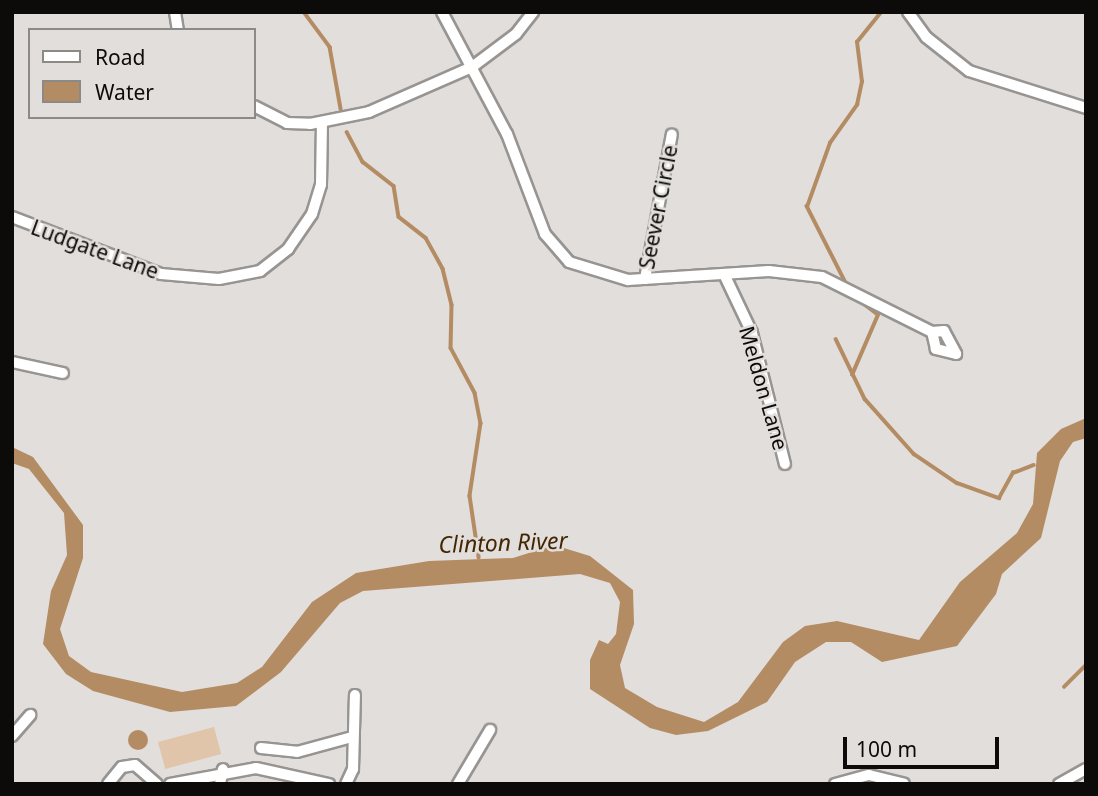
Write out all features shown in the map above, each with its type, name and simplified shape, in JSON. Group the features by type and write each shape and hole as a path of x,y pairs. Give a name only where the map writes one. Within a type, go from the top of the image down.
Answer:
{"street":[{"path":"442,12 472,67 554,248 586,272 645,279 724,274 822,277 932,332"},
{"path":"256,107 287,123 323,124 418,95 472,67 516,34 533,12"},
{"path":"908,12 926,37 969,71 1086,108"},
{"name":"Ludgate Lane","path":"12,217 161,274 219,279 260,271 288,249 312,214 321,185 323,124"},
{"name":"Seever Circle","path":"645,279 672,134"},
{"name":"Meldon Lane","path":"724,274 752,333 785,464"},
{"path":"12,362 63,373"},
{"path":"346,784 355,695"},
{"path":"12,736 30,715"},
{"path":"458,784 490,730"},
{"path":"261,748 297,752 352,737"},
{"path":"108,784 122,767 135,765 157,784"},
{"path":"220,784 223,769"},
{"path":"170,784 223,769 280,771 328,784"},
{"path":"1059,784 1086,769"},
{"path":"835,784 869,775 904,784"}],"shaded area":[{"path":"214,727 221,754 165,769 158,742"}],"water":[{"path":"1086,418 1086,438 1073,442 1060,461 1041,538 1002,574 996,594 957,646 882,662 851,642 826,642 795,662 767,702 708,731 676,735 650,728 590,689 590,660 599,640 608,644 616,634 620,602 610,583 580,574 363,591 340,603 281,672 236,706 170,712 93,691 66,674 43,644 51,591 67,555 64,513 29,469 12,463 12,447 33,457 83,525 83,558 60,629 69,656 91,672 182,692 237,683 262,667 312,602 356,573 429,561 513,558 554,545 590,556 633,590 634,624 620,665 625,688 657,707 704,722 738,702 783,642 805,626 837,621 919,640 960,582 1017,533 1033,504 1037,453 1061,429"},
{"path":"138,730 145,733 148,740 145,747 138,750 131,747 128,740 131,733"}],"waterway":[{"path":"304,12 330,47 341,109"},
{"path":"847,286 807,207 830,143 857,105 862,82 857,42 881,12"},
{"name":"Clinton River","path":"347,132 363,162 394,186 399,217 426,238 443,269 452,305 451,348 475,393 481,423 470,496 479,557"},
{"path":"852,375 878,315 858,300"},
{"path":"836,339 865,399 914,454 957,483 999,498 1013,473 1034,465"},
{"path":"1064,687 1086,665"}]}
